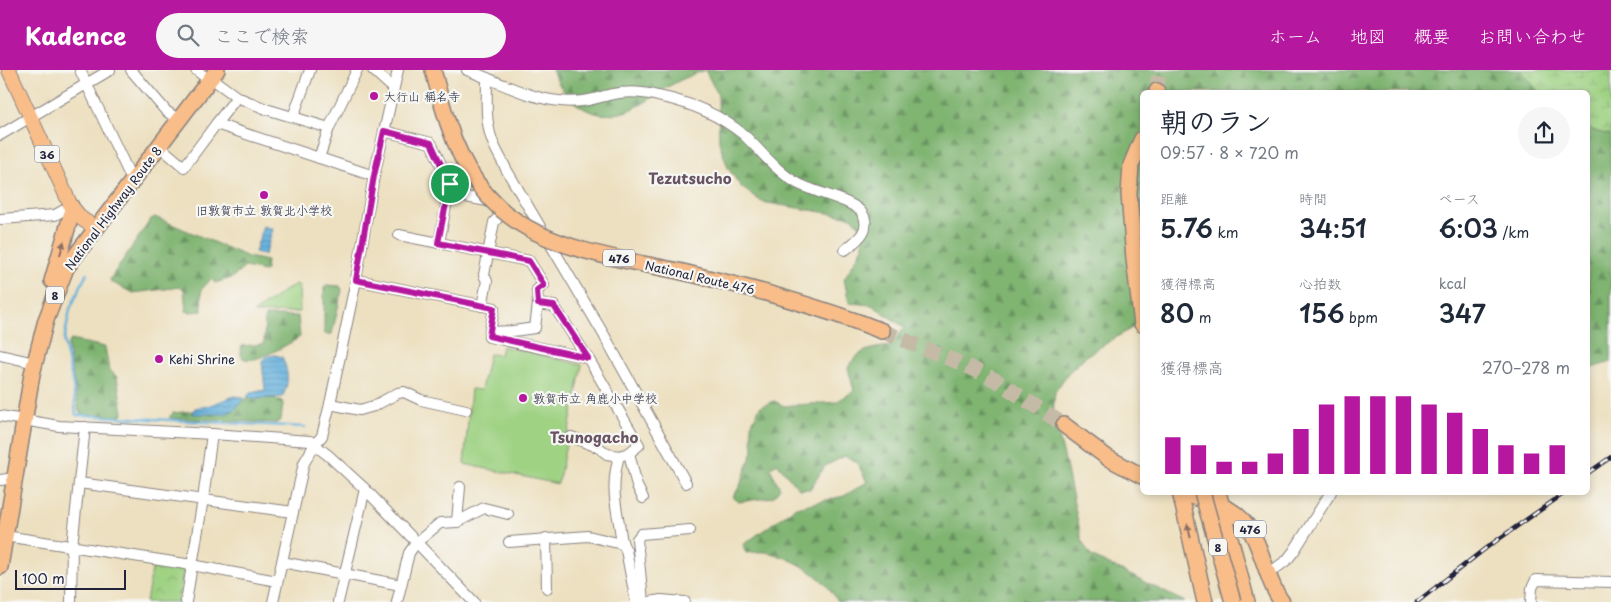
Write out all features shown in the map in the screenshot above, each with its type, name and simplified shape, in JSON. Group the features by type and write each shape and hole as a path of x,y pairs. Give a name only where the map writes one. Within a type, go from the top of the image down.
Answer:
{"highway":[{"name":"National Route 476","path":"433,70 454,142 461,158 478,186 501,209 527,228 572,246 774,294 882,331"},
{"name":"National Highway Route 8","path":"0,567 5,536 7,479 48,312 66,268 212,76"},
{"path":"1140,143 1134,155 1129,177 1130,224 1140,307"},
{"path":"48,312 49,291 72,212 71,206"},
{"path":"1064,425 1108,458 1140,475"},
{"path":"1180,495 1205,600"},
{"name":"476","path":"1193,495 1220,499 1252,532 1272,586 1282,602"},
{"name":"8","path":"1203,495 1242,599"},
{"path":"1220,499 1237,566 1242,599"}],"main road":[{"name":"36","path":"9,70 71,206 82,219 96,228"}],"street":[{"path":"80,70 132,180"},
{"path":"0,135 110,70"},
{"path":"131,70 166,111 178,120"},
{"path":"196,70 212,76 236,97 266,109 329,128"},
{"path":"293,117 310,70"},
{"path":"318,158 329,128 357,70"},
{"path":"373,70 394,88"},
{"path":"273,602 304,463 323,434 356,280 374,176 398,70"},
{"path":"472,71 526,95 561,101 584,101 615,93 638,92 659,96 706,111 742,134 788,178 798,184 854,206 862,213 865,221 865,229 862,236 845,250"},
{"path":"487,78 488,121 490,136 495,147 604,335 686,483"},
{"path":"159,146 184,167 236,97"},
{"path":"216,124 374,176"},
{"path":"384,131 431,143 450,184 438,243"},
{"path":"449,194 493,202 500,216 494,222 484,275 486,281 482,306"},
{"path":"0,219 55,215 71,206"},
{"path":"399,235 529,261 544,285 537,290 538,304 535,328 490,332"},
{"path":"356,280 494,308 489,336 588,358"},
{"path":"538,304 554,306 588,358 640,445 624,454 607,454 598,447 571,437"},
{"path":"0,355 35,363"},
{"path":"330,404 360,410 374,406 398,393 404,392 421,400 466,410"},
{"path":"0,416 59,426 305,440 315,444 365,489 474,602"},
{"path":"71,602 72,546 86,427"},
{"path":"186,602 212,434"},
{"path":"624,454 643,498"},
{"path":"624,454 615,470 615,510 622,544 626,550 636,602"},
{"path":"79,483 292,512"},
{"path":"457,522 460,487"},
{"path":"338,602 365,489"},
{"path":"1268,574 1287,560 1294,551 1329,495"},
{"path":"397,602 409,554 416,542 440,523 457,522 484,508 508,514"},
{"path":"643,602 637,539 641,534 690,530"},
{"path":"5,536 192,565 277,581"},
{"path":"509,542 588,536 622,544"},
{"path":"546,538 547,588"},
{"path":"282,562 400,586"},
{"path":"1531,602 1532,588 1536,580 1611,582"},
{"path":"649,602 660,600 685,602"}],"green space":[{"path":"552,70 705,70 677,82 634,108 608,115 584,109 574,102 558,82"},
{"path":"705,70 1520,70 1537,90 1140,90 1140,323 1087,355 1068,373 1055,392 1053,414 1082,541 1091,556 1185,602 838,602 825,584 808,569 777,555 763,552 746,553 743,545 796,507 844,496 867,482 857,462 845,456 825,466 810,489 799,489 777,463 770,468 780,488 773,497 739,502 733,497 740,486 753,451 751,425 760,407 774,401 784,406 836,402 854,391 848,368 856,357 866,351 890,346 904,327 872,305 849,303 844,279 863,247 863,230 852,217 762,202 741,187 728,168 719,142 718,95"},
{"path":"1520,70 1611,70 1611,135 1590,129 1590,90 1537,90"},
{"path":"1590,129 1611,135 1611,362 1590,368"},
{"path":"155,217 248,257 267,261 266,270 245,267 232,278 215,283 211,279 201,290 202,311 186,311 184,290 181,287 133,293 111,282 110,279 151,219"},
{"path":"296,284 299,286 300,312 253,313 287,289"},
{"path":"326,285 340,286 342,290 332,334 324,333 324,287"},
{"path":"265,316 298,316 300,337 264,356 246,359 241,355 242,346 263,344 264,342"},
{"path":"71,340 105,347 109,370 117,377 123,413 121,416 81,414 79,412 68,348 68,343"},
{"path":"502,346 582,365 558,484 464,464 471,389 481,390 489,354 500,355"},
{"path":"249,398 273,398 282,401 281,420 276,423 169,417 173,413 193,411 193,414 239,404"},
{"path":"153,564 184,569 178,602 146,602"}],"water":[{"path":"263,226 273,229 265,255 255,252"},
{"path":"275,355 282,357 287,372 285,392 282,397 257,399 247,397 250,393 265,390 262,362 266,357"},
{"path":"235,396 243,397 243,400 234,410 225,414 193,414 195,408 211,405"}],"waterway":[{"path":"87,273 70,309 64,341 73,385 76,415 305,427"}],"tunnel":[{"path":"1157,90 1159,70"},
{"path":"882,331 965,365 997,381 1064,425"}],"railway":[{"path":"1590,472 1611,457"},
{"path":"1417,602 1486,548 1562,495"}],"place":[{"name":"大行山 稱名寺","path":"374,96"},
{"name":"旧敦賀市立 敦賀北小学校","path":"264,195"},
{"name":"Kehi Shrine","path":"159,359"},
{"name":"敦賀市立 角鹿小中学校","path":"523,398"}],"district":[{"name":"Tezutsucho","path":"690,177"},
{"name":"Tsunogacho","path":"594,436"}],"route":[{"path":"384,131 431,143 450,184 438,243 529,261 544,285 537,290 538,304 554,306 588,358 489,336 494,308 356,280 374,176 384,131"}]}
